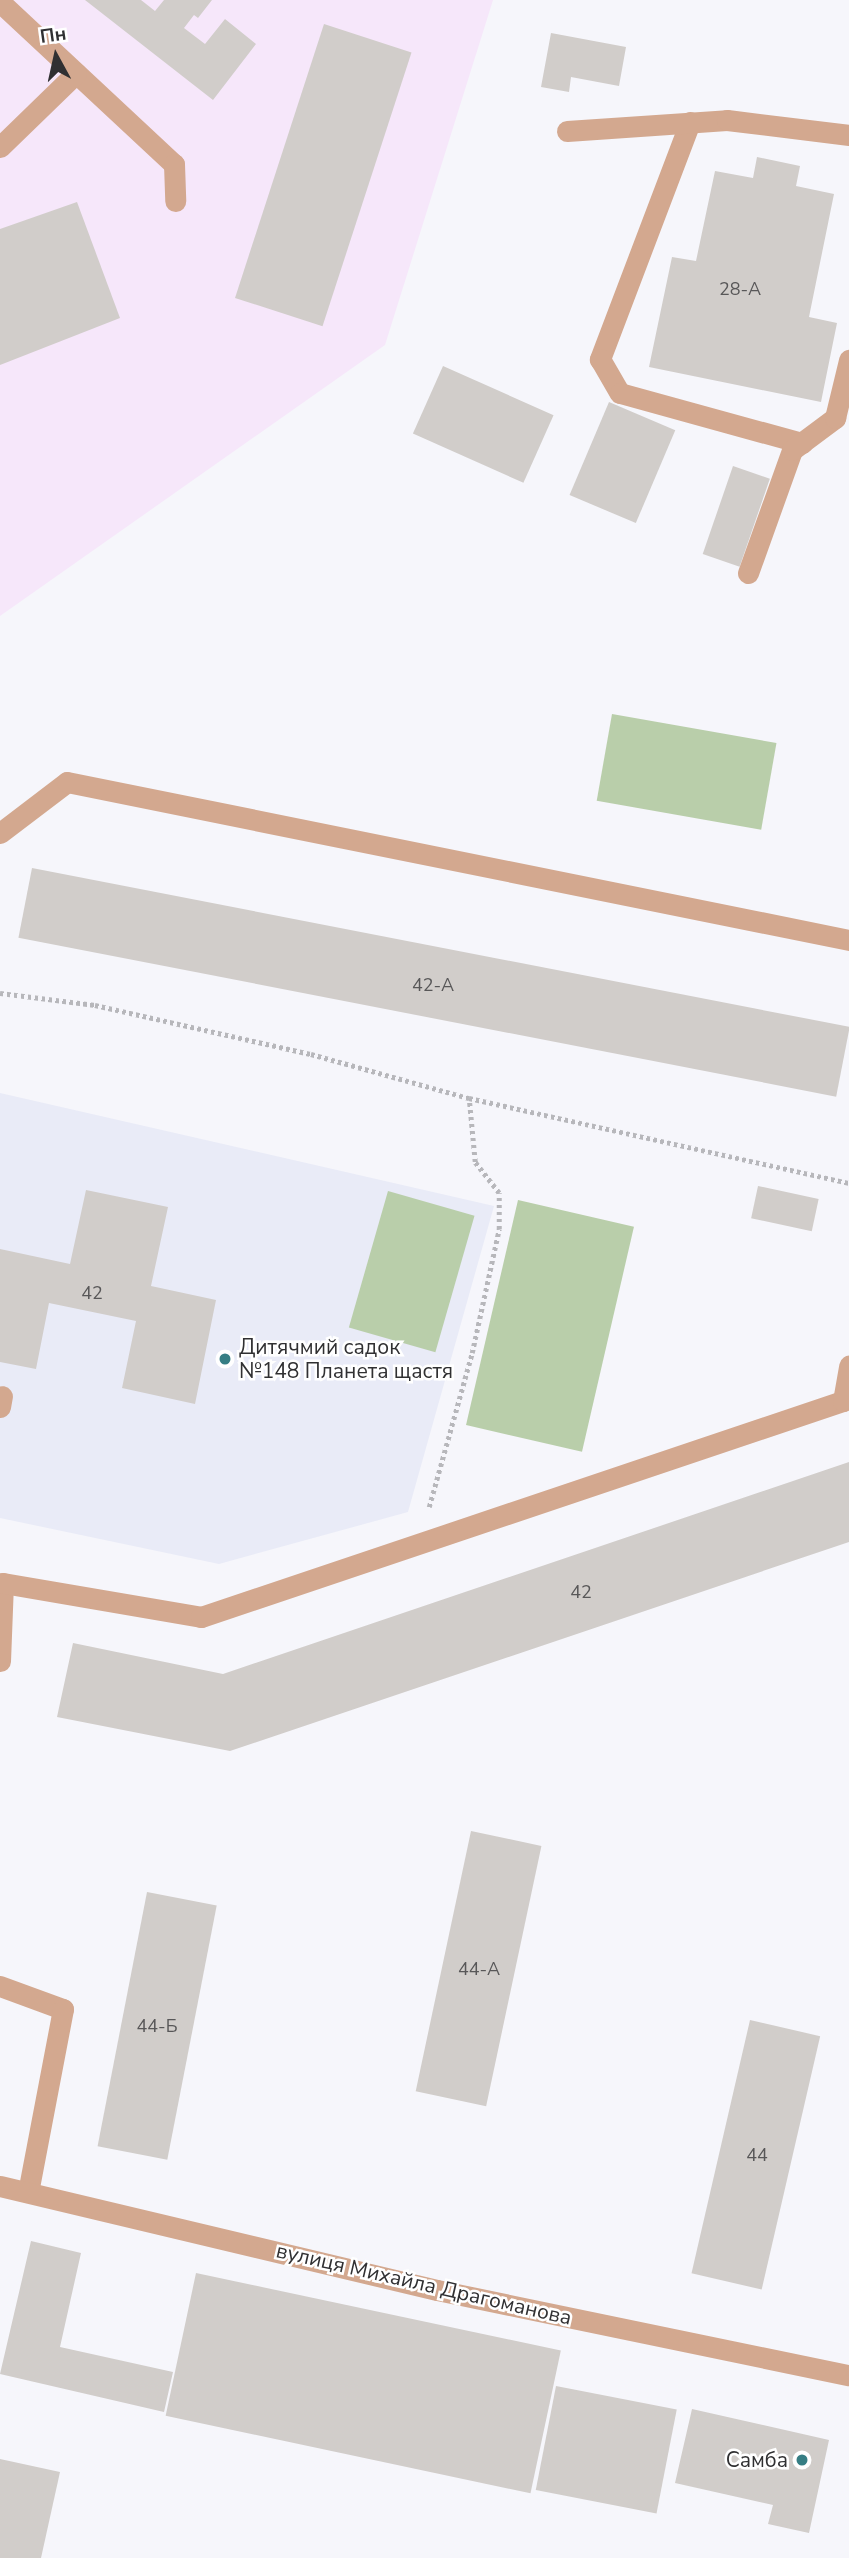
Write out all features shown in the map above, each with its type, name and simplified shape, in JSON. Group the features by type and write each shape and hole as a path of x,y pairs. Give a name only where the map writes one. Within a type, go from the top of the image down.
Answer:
{"street":[{"path":"0,2 174,164 175,201"},
{"path":"0,148 76,72"},
{"path":"567,131 727,120 849,135"},
{"path":"690,122 600,359 620,393 802,443"},
{"path":"748,573 792,450 835,418 849,359"},
{"path":"0,833 67,782 849,940"},
{"path":"0,1661 1,1581 201,1617 843,1401 849,1366"},
{"path":"0,1986 63,2009 28,2192"},
{"name":"вулиця Михайла Драгоманова","path":"0,2186 437,2290 849,2375"}],"path":[{"path":"0,993 108,1008 311,1054 469,1098 849,1183"},
{"path":"419,1543 472,1353 499,1229 499,1193 475,1162 469,1098"}],"shaded area":[{"path":"0,0 493,0 385,345 0,616"},
{"name":"Дитячмий садок №148 Планета щастя","path":"0,1093 494,1206 408,1512 219,1564 0,1518"}],"green space":[{"path":"612,714 776,743 761,830 597,801"},
{"path":"388,1191 475,1216 435,1352 349,1327"},
{"path":"518,1200 634,1227 582,1452 466,1425"}],"building":[{"path":"85,0 141,0 155,11 164,0 212,0 198,18 194,15 184,28 205,44 225,19 256,44 213,100"},
{"path":"324,24 411,52 323,326 235,298"},
{"path":"551,33 626,47 619,86 571,77 569,92 541,87"},
{"path":"757,157 800,166 796,186 834,194 809,317 837,323 821,402 649,367 672,257 696,261 715,171 753,178"},
{"path":"77,202 120,318 0,365 0,229"},
{"path":"443,366 554,415 523,483 413,434"},
{"path":"609,402 675,430 636,523 570,495"},
{"path":"733,466 770,479 740,567 703,554"},
{"path":"32,868 849,1027 836,1097 18,938"},
{"path":"758,1186 819,1199 812,1231 751,1218"},
{"path":"86,1190 168,1207 151,1286 216,1300 195,1404 122,1388 136,1321 49,1303 36,1369 0,1362 0,1249 70,1264"},
{"path":"849,1462 849,1542 230,1751 57,1717 73,1643 223,1674"},
{"path":"471,1831 541,1846 486,2106 416,2091"},
{"path":"147,1892 217,1906 167,2160 98,2146"},
{"path":"750,2020 820,2036 762,2290 692,2273"},
{"path":"31,2241 81,2253 60,2347 173,2372 164,2412 0,2374"},
{"path":"196,2273 561,2351 530,2493 166,2416"},
{"path":"556,2386 677,2409 657,2514 536,2490"},
{"path":"692,2409 829,2440 809,2533 768,2524 773,2505 675,2483"},
{"path":"0,2459 60,2472 41,2558 0,2558"}],"place":[{"name":"Дитячмий садок №148 Планета щастя","path":"225,1359"},
{"name":"Самба","path":"802,2460"}]}
